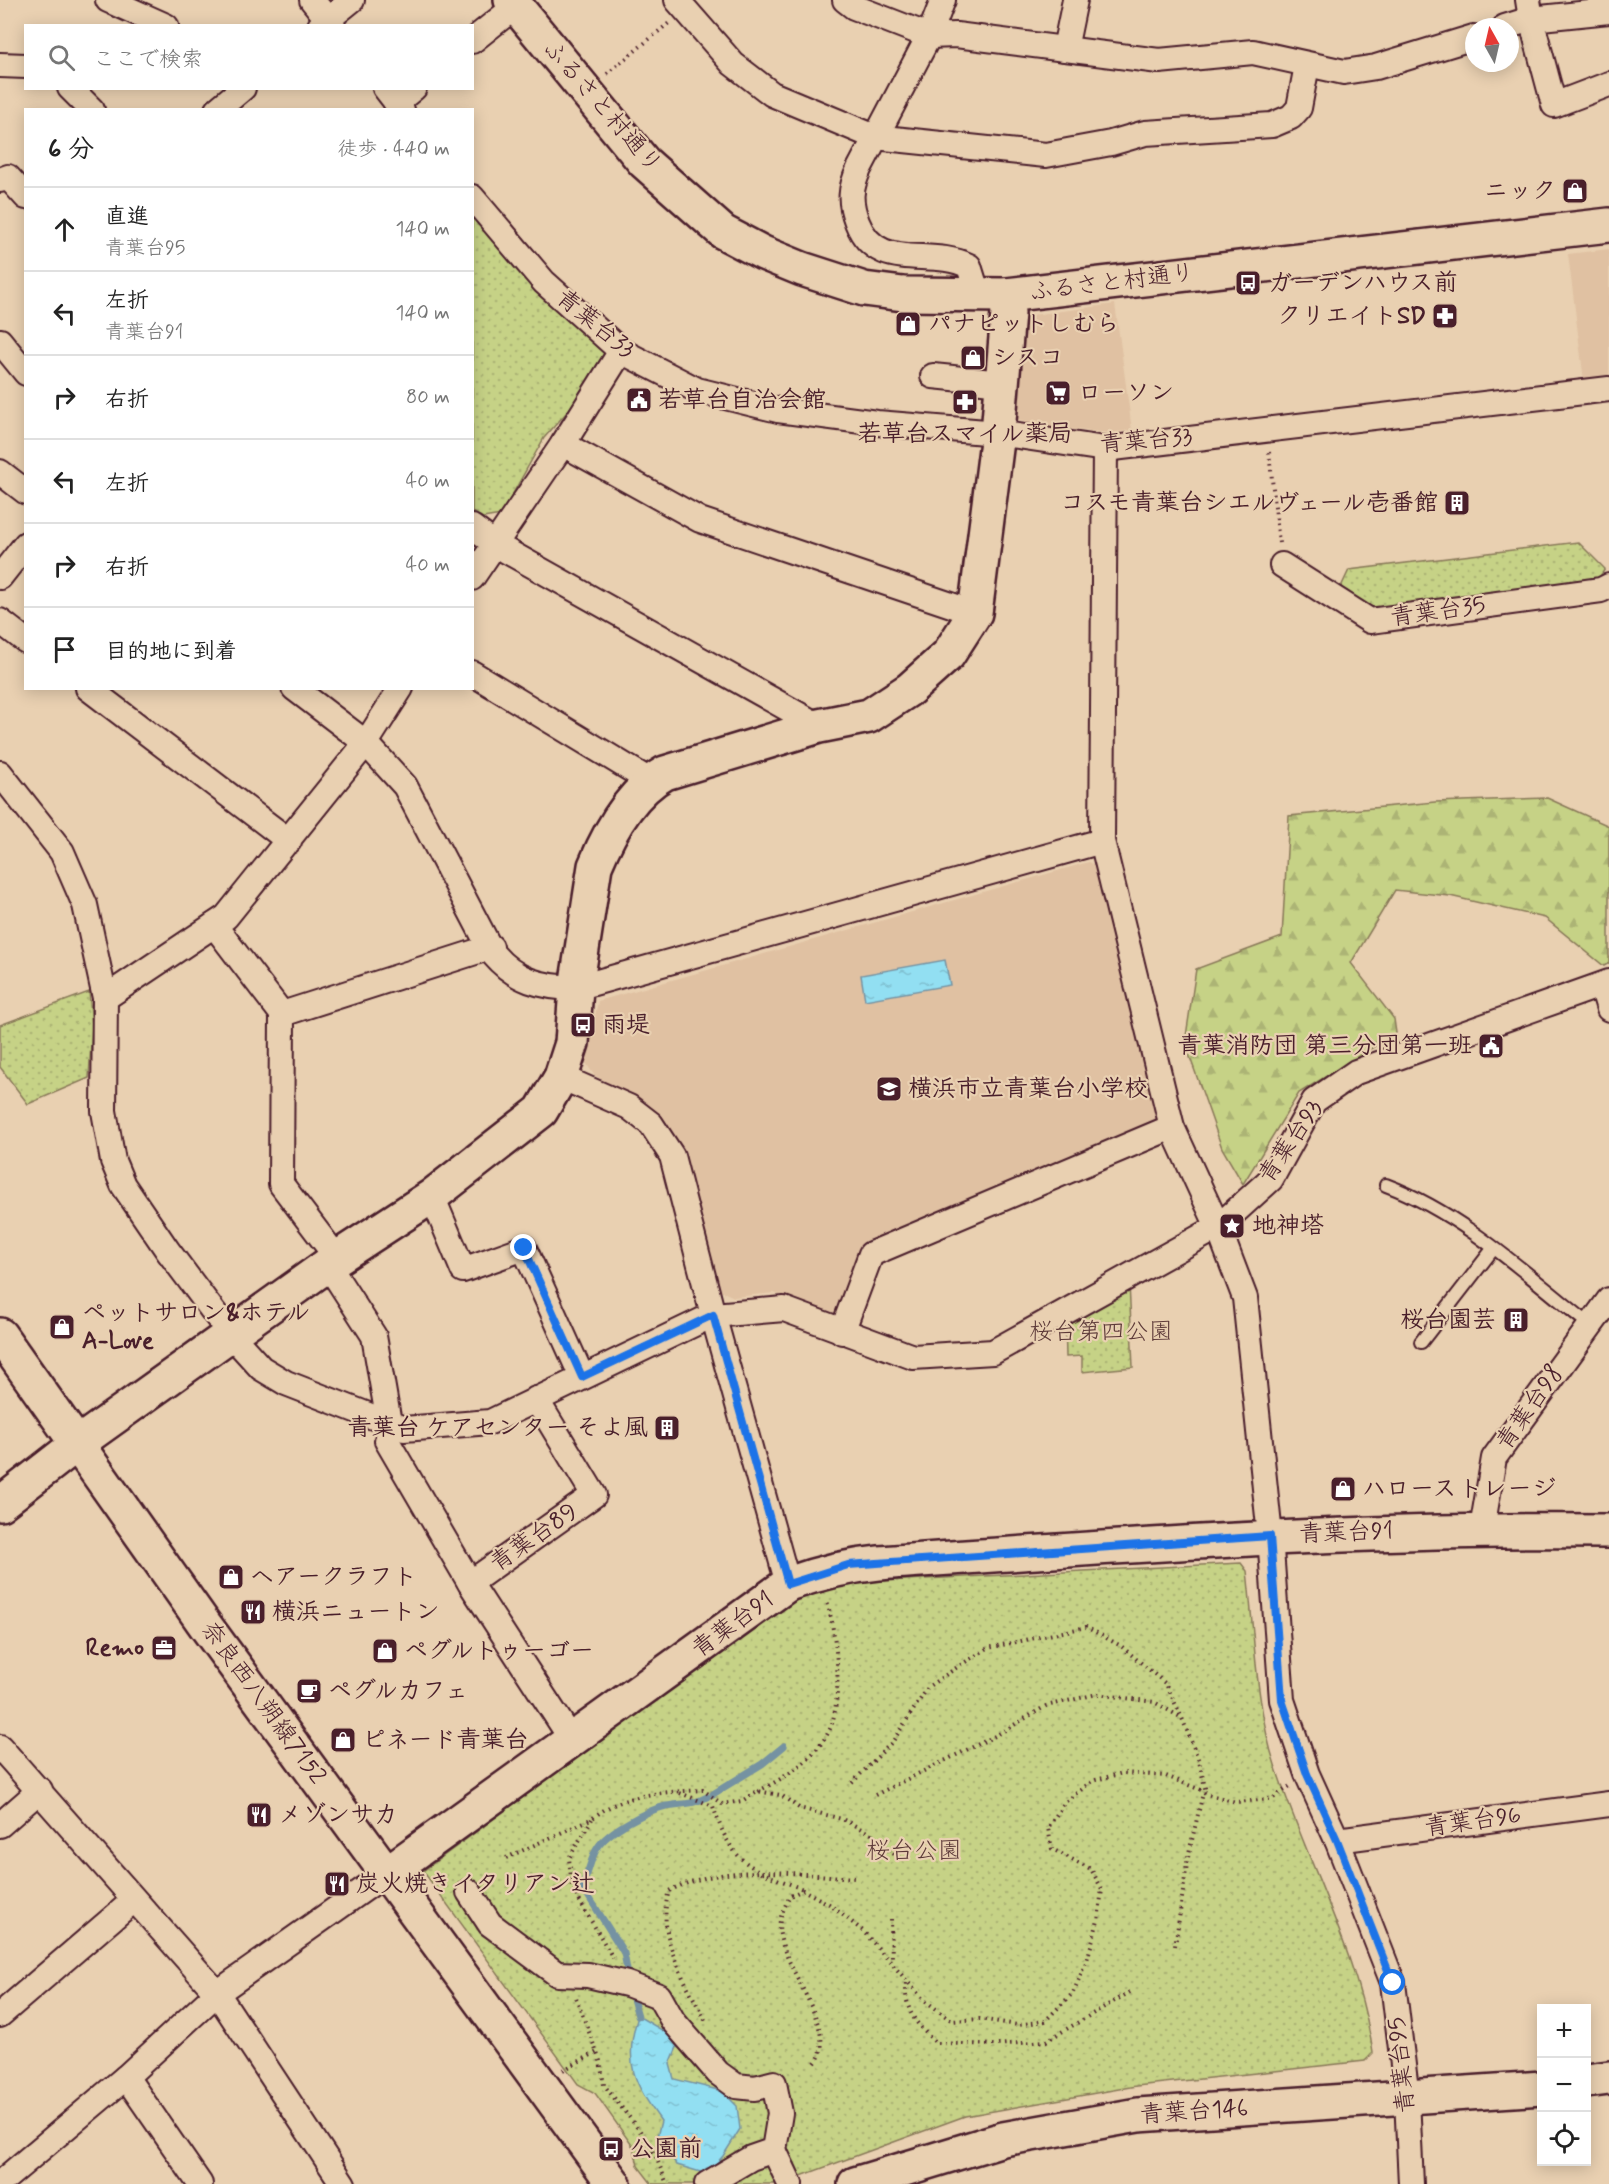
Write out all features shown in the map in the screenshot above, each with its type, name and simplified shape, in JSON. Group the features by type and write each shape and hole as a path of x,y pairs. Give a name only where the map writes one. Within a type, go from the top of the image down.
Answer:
{"street":[{"path":"108,0 157,19 163,24"},
{"path":"312,0 327,23 352,0"},
{"path":"845,0 854,7 929,36 956,35 1159,61 1253,52 1344,72 1376,68 1465,40"},
{"path":"0,1504 77,1444 337,1258 432,1196 541,1111 561,1077 572,1043 576,988 595,866 602,848 624,813 650,781 665,773 819,726 869,716 909,689 948,655 975,612 998,433 1008,313 969,266 951,259 889,255 873,247 860,231 851,206 850,189 929,36 943,0"},
{"path":"1065,49 1075,0"},
{"path":"474,39 513,3"},
{"name":"ふるさと村通り","path":"513,3 645,162 723,232 763,253 802,269 864,289 903,294 992,295 1609,225"},
{"path":"681,5 733,64 772,94 875,138 1046,154 1111,143 1145,133 1272,125 1291,117 1299,108 1307,65"},
{"path":"1530,9 1554,105 1609,84"},
{"path":"1518,18 1530,9 1609,11"},
{"path":"0,65 24,66"},
{"path":"72,90 90,108"},
{"path":"0,180 8,177 24,196"},
{"name":"青葉台33","path":"474,199 544,282 621,351 696,390 778,410 998,433 1105,449 1266,438 1609,389"},
{"path":"0,341 24,371"},
{"path":"474,575 563,444 621,351"},
{"path":"933,376 1002,384"},
{"path":"563,444 700,520 975,612"},
{"name":"青葉台95","path":"1105,449 1102,841 1172,1127 1218,1227 1245,1298 1270,1536 1282,1700 1307,1774 1337,1840 1393,1983 1407,2098 1411,2184"},
{"path":"0,472 24,490"},
{"path":"474,529 495,545 819,726"},
{"path":"0,577 24,547"},
{"name":"青葉台35","path":"1282,565 1370,621 1601,590 1609,586"},
{"path":"0,621 24,639"},
{"path":"474,674 650,781"},
{"path":"91,690 289,841"},
{"path":"297,690 366,743 405,786 493,954 506,969 526,981 552,987 576,988 1102,841"},
{"path":"105,998 226,917 366,743 400,690"},
{"path":"0,773 62,852 85,905 105,998 104,1111 113,1161 123,1185 231,1335 261,1368 286,1383 405,1429 490,1422 713,1315"},
{"path":"214,925 282,1014 281,1184 337,1258 334,1274 374,1336 389,1423 387,1442 470,1583 572,1740"},
{"path":"282,1014 491,947"},
{"name":"青葉台93","path":"713,1315 784,1309 914,1357 993,1352 1218,1227 1271,1179 1314,1101 1356,1072 1607,992"},
{"path":"561,1077 629,1107 651,1124 672,1156 713,1315 788,1584"},
{"path":"842,1332 870,1254 1172,1127"},
{"path":"432,1196 463,1270 524,1248 582,1377"},
{"name":"青葉台98","path":"1482,1530 1494,1458 1609,1300"},
{"name":"奈良西八朔線7152","path":"0,1335 614,2184"},
{"name":"青葉台89","path":"470,1583 594,1495 536,1399"},
{"name":"青葉台91","path":"387,1873 788,1584 820,1572 848,1565 1270,1536 1482,1530 1609,1531"},
{"path":"0,1747 218,1993 343,2184"},
{"path":"0,1825 40,1790"},
{"name":"青葉台96","path":"1337,1840 1609,1804"},
{"path":"0,2183 126,2077 218,1993 387,1873"},
{"path":"469,1893 490,1924 557,1974 588,1975 627,1984 658,1996 673,2021 718,2073 736,2086 755,2088 774,2083 780,2113 774,2150 790,2184"},
{"path":"0,2015 134,1900"},
{"path":"126,2077 200,2184"},
{"path":"1591,2080 1609,2078"},
{"name":"青葉台146","path":"855,2184 1003,2139 1138,2115 1537,2088"},
{"path":"707,2184 751,2158 774,2150"}],"lane":[{"path":"1386,1185 1423,1201 1494,1249 1590,1325"},
{"path":"1421,1342 1494,1249"}],"path":[{"path":"605,75 681,5"},
{"path":"1266,438 1282,565"},
{"path":"627,1984 572,1888 569,1858 593,1818 604,1808 651,1794 703,1790 722,1804 742,1801 775,1783 814,1752 833,1722 837,1681 833,1626 820,1572"},
{"path":"852,1783 893,1741 929,1686 962,1664 988,1648 1086,1627 1121,1646 1166,1684 1199,1761 1206,1792"},
{"path":"875,1795 997,1735 1046,1706 1097,1694 1154,1702 1182,1718"},
{"path":"676,1792 713,1806 722,1832 732,1851 752,1869 803,1890 846,1916 892,1962 906,1982 923,1999 952,2021 980,2019 1018,2025 1045,2021 1073,1993 1087,1960 1098,1921 1102,1889 1091,1869 1052,1849 1048,1828 1064,1803 1092,1781 1123,1773 1166,1776 1236,1802 1272,1799 1307,1774"},
{"path":"757,1791 781,1795 798,1808 842,1819 871,1834 903,1860"},
{"path":"1175,1946 1188,1857 1203,1793 1206,1792"},
{"path":"506,1858 593,1818"},
{"path":"708,2026 667,1938 665,1904 669,1891 689,1881 713,1876 799,1872 855,1878"},
{"path":"803,1890 790,1896 781,1917 779,1934 794,1976 820,2025 824,2040 823,2055 815,2063"},
{"path":"891,1919 892,1962"},
{"path":"557,1974 568,1983 582,2010 597,2052 604,2085 656,2157 667,2184"},
{"path":"906,1982 905,1996 908,2012 936,2043 995,2045 1046,2041 1130,1992"},
{"path":"555,2074 597,2052"}],"shaded area":[{"path":"1609,249 1609,378 1584,381 1568,254"},
{"path":"1115,304 1132,430 1111,433 1032,426 1018,419 1016,386 1026,321 1032,315"},
{"name":"横浜市立青葉台小学校","path":"1089,862 1098,867 1164,1110 1152,1124 881,1235 861,1254 846,1305 832,1315 774,1293 734,1297 719,1290 679,1146 646,1104 594,1075 586,1063 598,1001"}],"green space":[{"path":"474,199 621,351 544,438 501,515 483,518 474,513"},
{"path":"1578,542 1605,569 1596,582 1373,611 1341,587 1349,570"},
{"path":"1547,798 1609,826 1609,963 1604,966 1545,918 1450,896 1395,890 1351,963 1394,1019 1396,1033 1299,1093 1243,1184 1222,1148 1185,1043 1196,969 1282,937 1289,816 1435,802"},
{"path":"89,992 92,1025 89,1078 28,1104 0,1067 0,1025"},
{"name":"桜台第四公園","path":"1129,1283 1133,1367 1082,1372 1082,1356 1066,1357 1065,1319"},
{"name":"桜台公園","path":"1241,1563 1247,1571 1256,1669 1269,1743 1287,1801 1344,1942 1356,1978 1373,2053 1365,2061 1136,2086 965,2116 779,2184 652,2184 638,2166 634,2148 595,2093 578,2084 423,1871 775,1612 815,1588 864,1582"}],"water":[{"path":"945,960 950,985 865,1000 861,975"},
{"path":"638,2016 667,2033 677,2047 670,2064 674,2079 722,2091 737,2106 740,2129 723,2156 707,2174 677,2165 657,2137 661,2121 638,2084 632,2060 631,2047"}],"waterway":[{"path":"713,1794 762,1764 784,1746"},
{"path":"629,1981 624,1953 582,1886 593,1856 610,1834 639,1817 658,1808 692,1803 707,1797"},
{"path":"631,1992 638,2016"}],"place":[{"name":"ニック","path":"1575,191"},
{"name":"ガーデンハウス前","path":"1248,283"},
{"name":"クリエイトSD","path":"1445,316"},
{"name":"パナピットしむら","path":"908,324"},
{"name":"シスコ","path":"973,358"},
{"name":"ローソン","path":"1058,393"},
{"name":"若草台自治会館","path":"639,400"},
{"name":"若草台スマイル薬局","path":"965,402"},
{"name":"コスモ青葉台シエルヴェール壱番館","path":"1457,503"},
{"name":"雨堤","path":"583,1025"},
{"name":"青葉消防団 第三分団第一班","path":"1491,1046"},
{"name":"横浜市立青葉台小学校","path":"889,1089"},
{"name":"地神塔","path":"1232,1226"},
{"name":"桜台園芸","path":"1516,1320"},
{"name":"ペットサロン&ホテル A-Love","path":"62,1327"},
{"name":"青葉台 ケアセンター そよ風","path":"667,1428"},
{"name":"ハローストレージ","path":"1343,1489"},
{"name":"ヘアークラフト","path":"231,1577"},
{"name":"横浜ニュートン","path":"253,1612"},
{"name":"Remo","path":"164,1648"},
{"name":"ペグルトゥーゴー","path":"385,1651"},
{"name":"ペグルカフェ","path":"309,1691"},
{"name":"ピネード青葉台","path":"343,1740"},
{"name":"メゾンサカ","path":"259,1815"},
{"name":"炭火焼きイタリアン辻","path":"337,1884"},
{"name":"公園前","path":"611,2149"}],"route":[{"path":"524,1248 582,1377 713,1315 788,1584 848,1565 1270,1536 1282,1700 1307,1774 1337,1840 1393,1983"}]}
